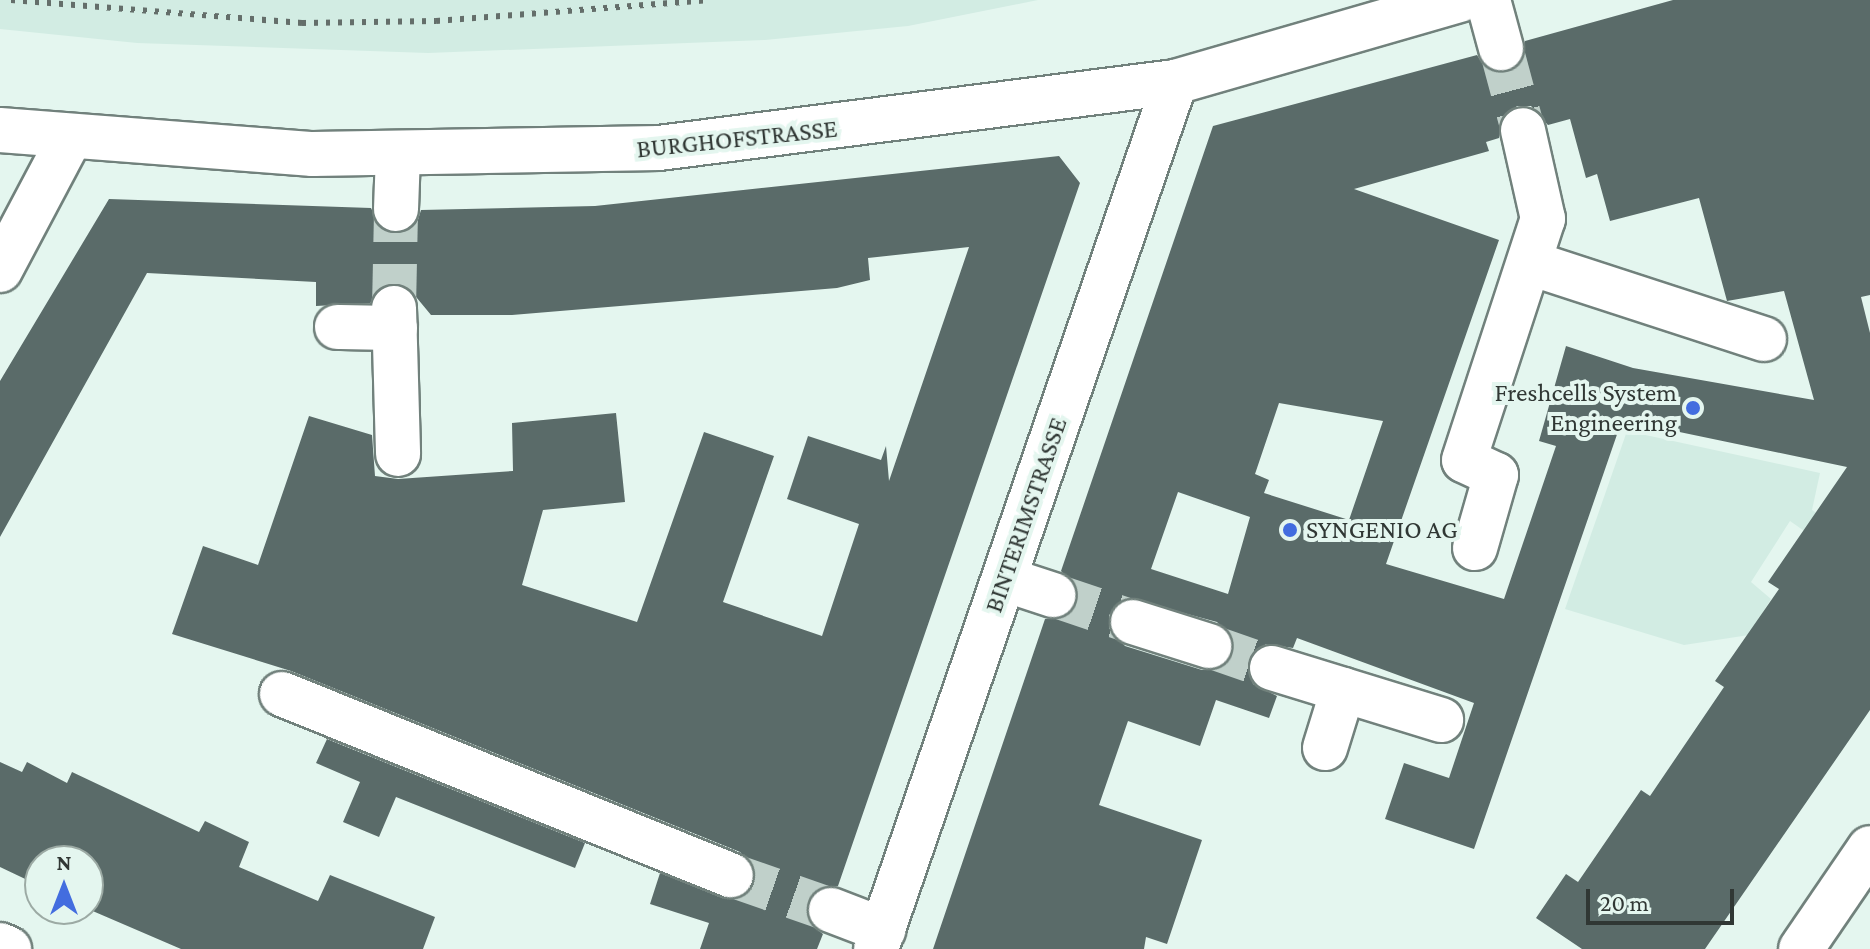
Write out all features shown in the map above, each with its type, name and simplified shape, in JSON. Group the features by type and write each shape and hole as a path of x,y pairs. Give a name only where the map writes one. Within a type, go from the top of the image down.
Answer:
{"street":[{"name":"BURGHOFSTRASSE","path":"0,130 70,138 398,154 659,148 1175,82 1460,0"},
{"path":"1488,0 1501,48"},
{"name":"BINTERIMSTRASSE","path":"880,939 1175,82"},
{"path":"1475,548 1496,475 1464,460 1543,219 1523,130"},
{"path":"0,270 70,138"},
{"path":"396,209 398,154"},
{"path":"1530,263 1764,339"},
{"path":"337,327 394,318 398,454"},
{"path":"1004,579 1053,595"},
{"path":"1133,622 1209,646"},
{"path":"1272,668 1441,720"},
{"path":"1325,748 1343,690"},
{"path":"282,694 731,875"},
{"path":"1801,949 1870,848"},
{"path":"831,910 880,939"},
{"path":"0,945 9,949"}],"shaded area":[{"path":"0,0 1038,0 908,26 765,40 428,53 137,43 0,29"},
{"path":"1627,431 1820,473 1812,510 1870,549 1870,577 1790,521 1751,582 1771,599 1749,635 1684,645 1565,609"}],"building":[{"path":"1673,0 1870,0 1870,295 1861,297 1870,333 1870,710 1705,949 1582,949 1536,918 1566,874 1578,882 1641,790 1650,796 1724,687 1715,681 1779,589 1768,582 1847,467 1622,420 1474,849 1385,819 1404,763 1449,778 1474,703 1297,638 1293,648 1266,644 1248,660 1253,684 1277,696 1269,718 1216,700 1200,746 1128,721 1099,805 1202,840 1167,944 1146,937 1144,949 933,949 1045,619 1059,619 1076,603 1077,589 1061,571 1213,126 1477,55 1484,66 1507,72 1519,65 1525,41","holes":["1517,106 1531,106 1548,125 1570,119 1586,178 1597,174 1610,221 1699,198 1727,301 1784,291 1814,400 1633,368 1566,346 1539,441 1556,446 1504,599 1386,564 1499,240 1354,189 1489,151 1486,142 1499,138 1499,122","1279,403 1383,421 1349,520 1264,493 1269,480 1255,474","1178,492 1250,517 1228,594 1151,569","1128,598 1217,622 1233,640 1232,654 1215,670 1202,670 1125,646 1109,628 1109,615"]},
{"path":"1059,156 1080,183 838,886 816,890 807,902 811,925 823,934 817,949 700,949 709,923 650,904 660,873 722,898 746,895 756,872 740,852 291,671 172,634 203,546 258,565 309,416 372,435 375,476 398,479 513,471 512,423 616,413 625,502 543,510 522,585 637,622 704,432 774,456 723,602 822,636 859,524 787,499 808,436 881,460 886,446 889,481 969,247 868,258 870,280 837,288 512,315 431,315 407,286 394,283 370,303 316,306 316,282 147,273 0,537 0,381 109,199 371,208 382,230 396,234 417,223 421,210 595,206"},
{"path":"327,739 585,843 575,868 396,797 379,837 343,822 360,782 316,763"},
{"path":"0,762 22,772 27,762 67,783 72,772 199,832 205,821 249,842 239,867 318,901 330,875 435,917 423,949 181,949 104,916 104,845 24,845 24,878 0,867"}],"tunnel":[{"path":"1501,48 1523,130"},
{"path":"394,308 396,209"},
{"path":"1053,595 1133,622"},
{"path":"1209,646 1272,668"},
{"path":"731,875 831,910"}],"railway":[{"path":"11,0 302,23 436,21 710,0"}],"place":[{"name":"Freshcells System Engineering","path":"1693,408"},
{"name":"SYNGENIO AG","path":"1290,530"}]}
